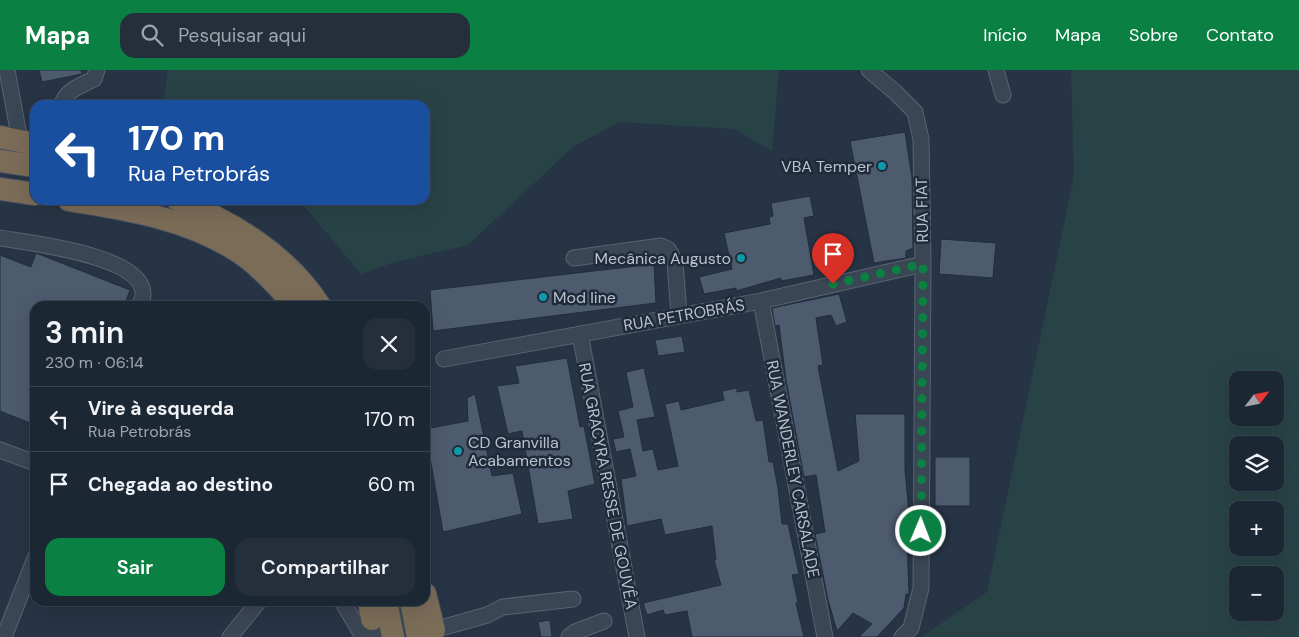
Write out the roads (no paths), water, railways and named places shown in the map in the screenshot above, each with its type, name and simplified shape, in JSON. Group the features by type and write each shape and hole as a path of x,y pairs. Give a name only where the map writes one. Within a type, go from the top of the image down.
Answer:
{"highway":[{"path":"0,160 30,165"},
{"path":"0,188 30,193"},
{"path":"102,205 160,217 204,233 235,249 272,279 292,301"},
{"path":"190,205 214,215 248,234 287,266 316,301"},
{"path":"387,606 393,637"},
{"path":"414,606 429,635"},
{"path":"426,606 429,635"}],"street":[{"path":"7,70 18,141"},
{"path":"63,100 68,93 94,79 96,70"},
{"name":"RUA FIAT","path":"869,70 896,92 915,112 921,139 923,264 921,588 911,628 902,637"},
{"path":"996,70 1003,95"},
{"path":"0,238 88,254 130,273 139,282 143,296 140,301"},
{"path":"574,258 661,246 668,249 675,261 679,316"},
{"name":"RUA PETROBRÁS","path":"444,359 761,301 923,264"},
{"name":"RUA WANDERLEY CARSALADE","path":"761,301 824,637"},
{"name":"RUA GRACYRA RESSE DE GOUVÊA","path":"580,334 637,637"},
{"path":"0,450 30,461"},
{"path":"4,637 30,571"},
{"path":"429,635 487,615 503,607 573,599"},
{"path":"230,637 254,606"},
{"path":"347,606 368,626"},
{"path":"569,637 575,632 604,621"}],"place":[{"name":"VBA Temper","path":"882,166"},
{"name":"Mecânica Augusto","path":"741,258"},
{"name":"Mod line","path":"543,297"},
{"name":"CD Granvilla Acabamentos","path":"458,451"}]}
